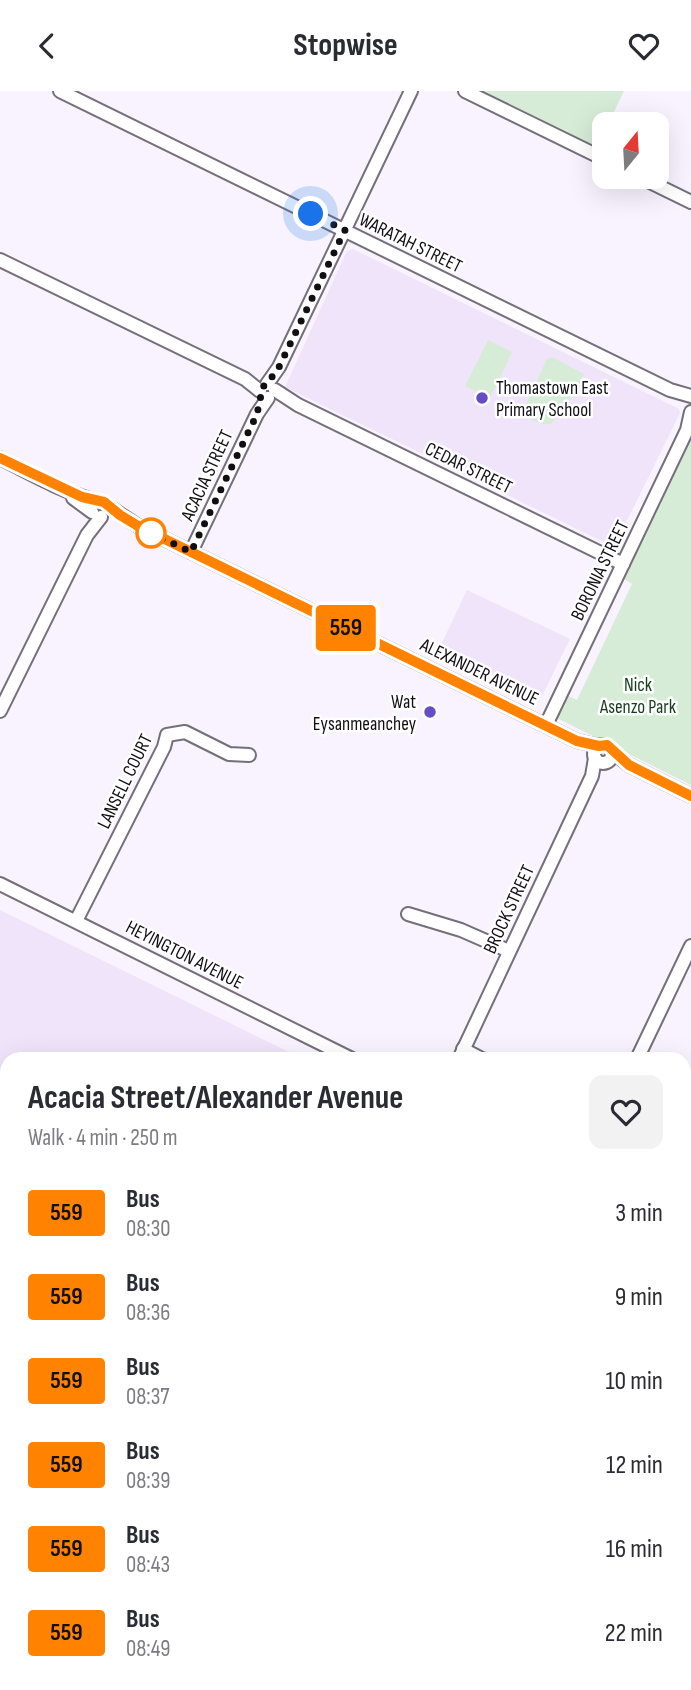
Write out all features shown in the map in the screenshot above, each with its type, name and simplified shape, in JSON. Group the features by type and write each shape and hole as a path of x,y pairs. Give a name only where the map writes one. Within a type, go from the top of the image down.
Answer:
{"street":[{"name":"WARATAH STREET","path":"60,91 670,390 691,404"},
{"name":"ACACIA STREET","path":"191,552 411,91"},
{"path":"465,91 592,153"},
{"path":"664,189 691,202"},
{"name":"CEDAR STREET","path":"0,260 623,564"},
{"name":"WARATAH STREET","path":"670,390 691,396"},
{"name":"BORONIA STREET","path":"546,725 689,428 691,412"},
{"name":"ALEXANDER AVENUE","path":"0,458 99,511 138,526 546,725 602,756 629,765 691,796"},
{"path":"0,711 99,511"},
{"name":"LANSELL COURT","path":"76,921 164,747 167,735 185,732 229,754 249,755"},
{"name":"BROCK STREET","path":"462,1052 602,756"},
{"name":"HEYINGTON AVENUE","path":"0,884 338,1052"},
{"path":"408,914 461,930 509,951"},
{"path":"640,1052 691,946"}],"shaded area":[{"name":"Thomastown East Primary School","path":"353,249 679,409 680,413 614,547 285,387 347,251"},
{"path":"467,590 570,639 541,698 439,649"},
{"path":"0,910 289,1052 0,1052"}],"green space":[{"path":"482,91 624,91 614,112 592,112 592,146"},
{"path":"488,340 512,352 490,398 465,386"},
{"path":"552,357 584,374 573,396 552,423 548,424 526,417 524,409 547,359"},
{"name":"Nick Asenzo Park","path":"691,435 691,785 557,718 568,696 577,700 632,584 624,579"}],"bus line":[{"name":"559","path":"0,458 62,489 104,502 138,526 577,741 607,745 629,765 691,796"}],"place":[{"name":"Thomastown East Primary School","path":"482,398"},
{"name":"Wat Eysanmeanchey","path":"430,712"}],"route":[{"path":"151,533 191,552 257,414 260,391 279,367 345,230 311,214"}]}
